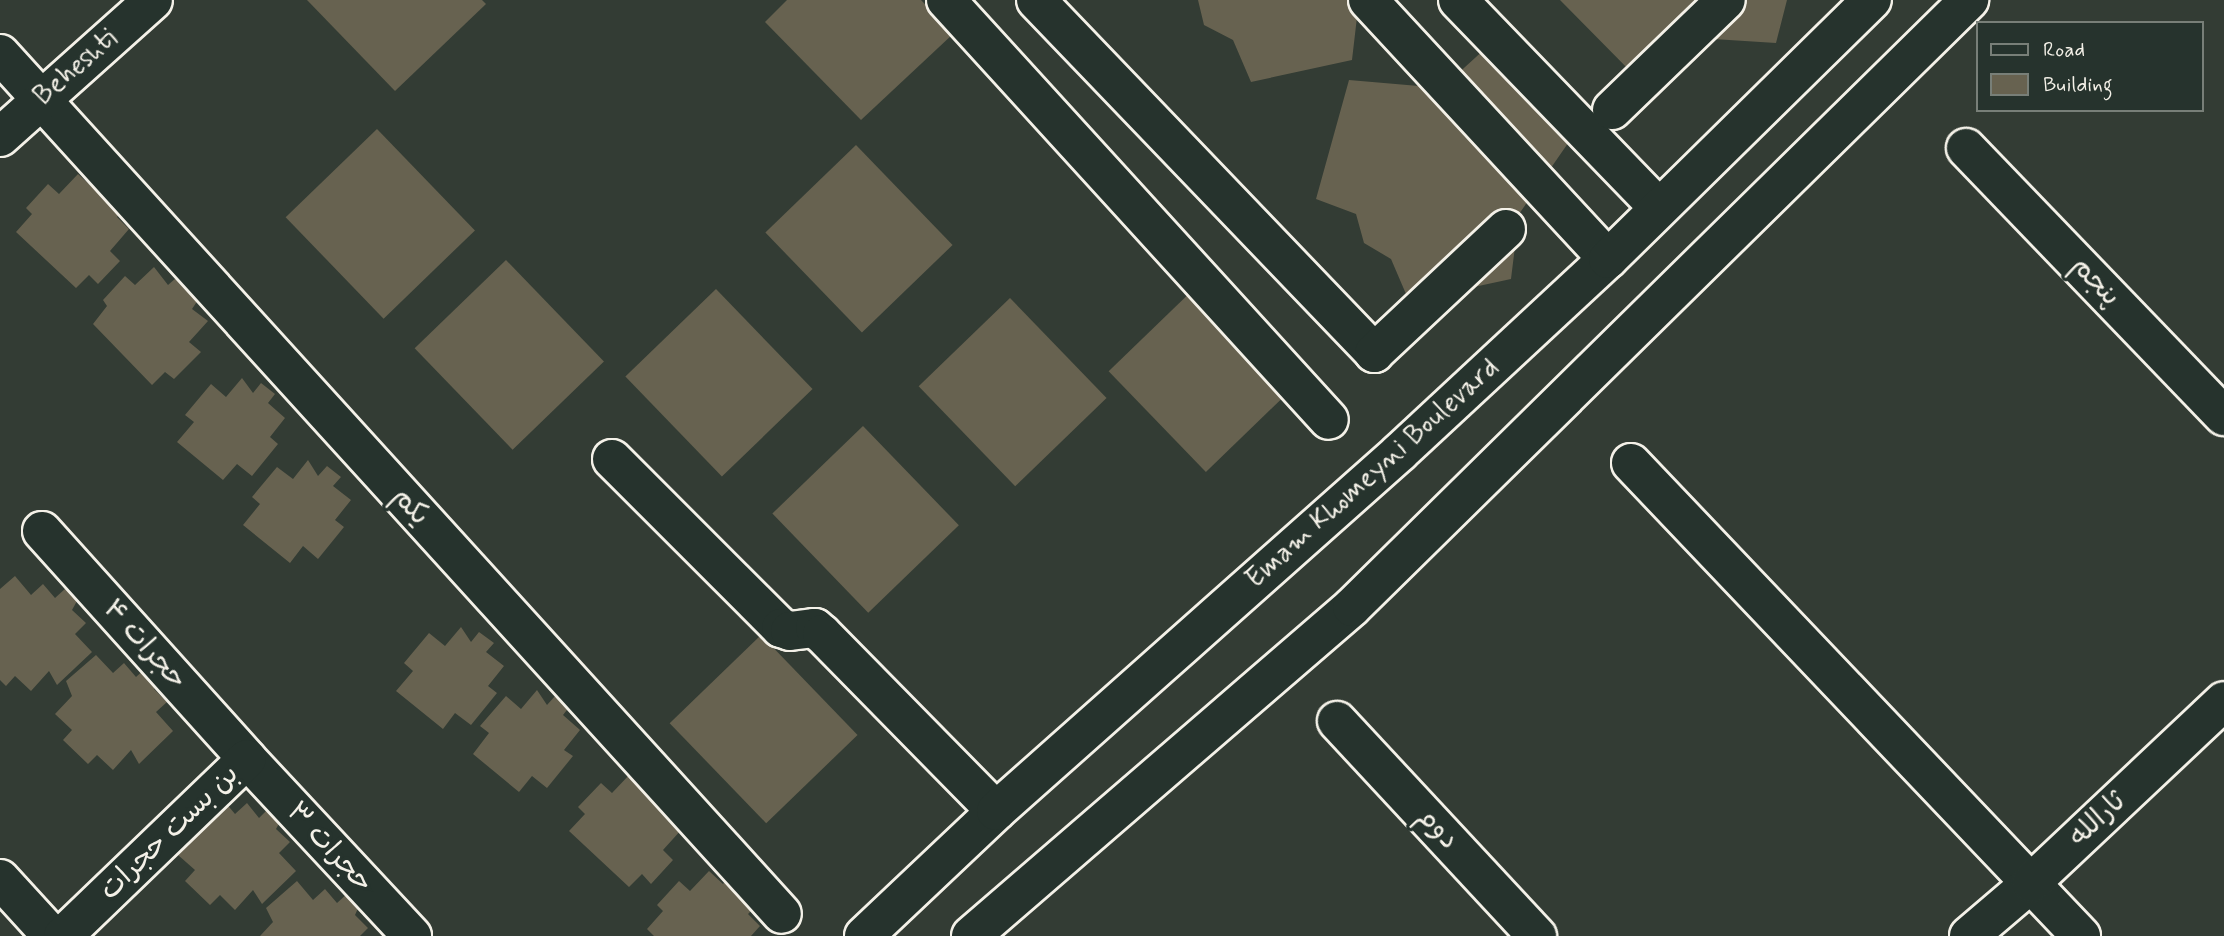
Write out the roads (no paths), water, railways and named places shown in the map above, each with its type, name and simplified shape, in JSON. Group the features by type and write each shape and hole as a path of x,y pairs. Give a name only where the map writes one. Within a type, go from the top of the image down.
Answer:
{"street":[{"name":"Beheshti","path":"0,137 39,99 153,0"},
{"path":"946,0 1329,420"},
{"path":"1036,0 1374,353 1506,229"},
{"path":"1368,0 1608,259"},
{"path":"1458,0 1658,207"},
{"path":"1612,110 1726,0"},
{"name":"Emam Khomeyni Boulevard","path":"865,936 996,811 1400,452 1608,259 1658,207 1872,0"},
{"path":"971,936 1352,607 1969,0"},
{"name":"یکم","path":"0,54 782,915"},
{"name":"پنجم","path":"1966,148 2224,416"},
{"path":"612,459 781,628 790,631 816,628 996,811"},
{"path":"1631,463 2081,936"},
{"name":"حجرات ۴","path":"42,530 247,759"},
{"name":"ثارالله","path":"1969,936 2031,883 2224,701"},
{"name":"دوم","path":"1337,721 1537,936"},
{"name":"بن بست حجرات","path":"63,936 247,759"},
{"name":"حجرات ۳","path":"247,759 412,936"},
{"path":"0,879 52,936"}]}
